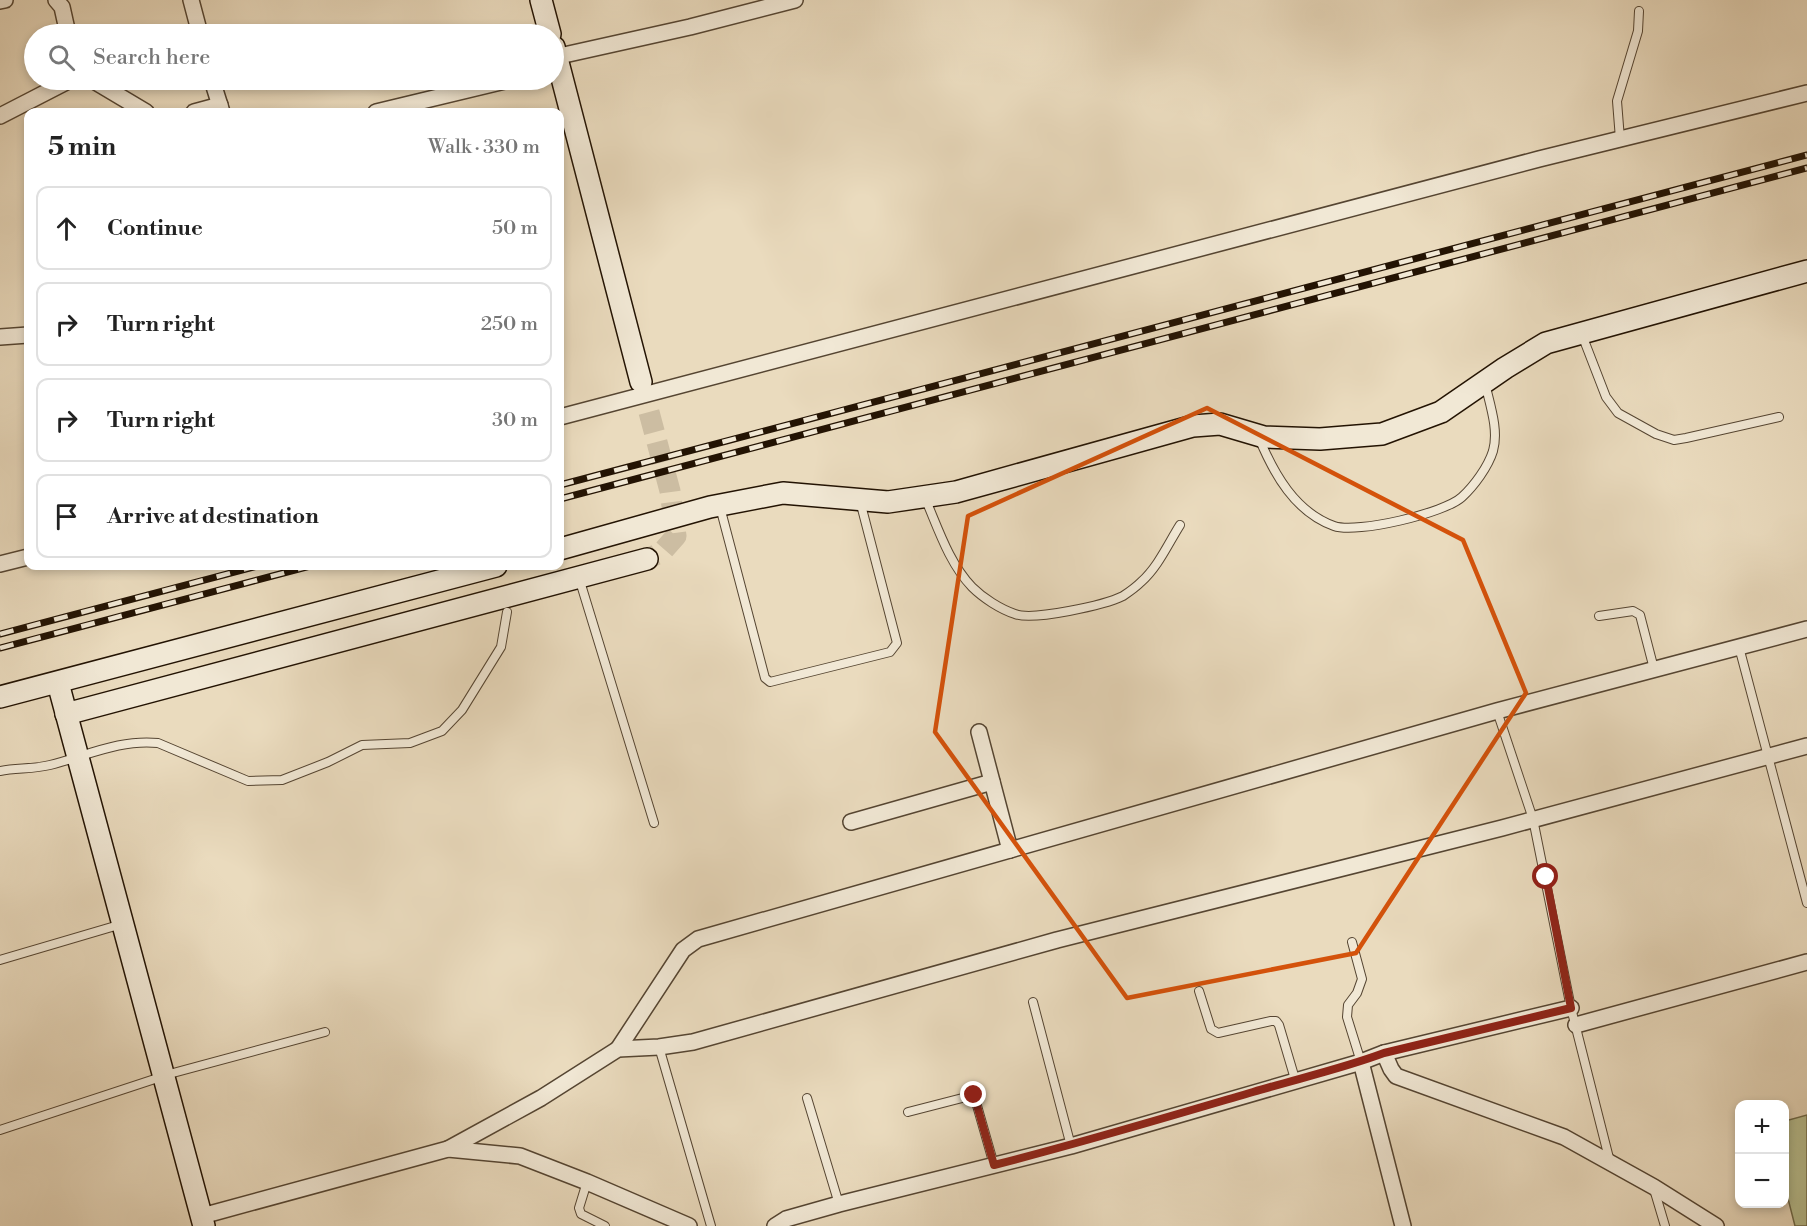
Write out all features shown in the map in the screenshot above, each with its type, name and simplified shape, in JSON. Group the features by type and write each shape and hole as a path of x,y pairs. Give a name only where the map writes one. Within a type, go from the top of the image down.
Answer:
{"street":[{"path":"0,1 5,0"},
{"path":"56,0 62,8 66,24"},
{"path":"190,0 197,24"},
{"path":"541,0 547,24"},
{"path":"564,58 795,0"},
{"path":"0,116 51,90"},
{"path":"109,90 139,108"},
{"path":"215,90 221,108"},
{"path":"393,108 467,90"},
{"path":"563,90 641,381"},
{"path":"564,416 1620,139 1807,93"},
{"path":"564,548 719,505 783,493 888,502 956,492 1193,426 1220,424 1258,436 1320,439 1382,434 1441,412 1546,343 1807,271"},
{"path":"0,337 24,335"},
{"path":"0,564 24,557"},
{"path":"66,714 647,559"},
{"path":"0,697 481,570"},
{"path":"57,683 203,1221 448,1149 541,1098 618,1049 683,950 698,939 1497,711 1807,629"},
{"path":"980,732 1010,850"},
{"path":"618,1049 659,1047 693,1042 1057,940 1533,819 1807,746"},
{"path":"851,822 992,782"},
{"path":"1576,1025 1807,962"},
{"path":"775,1226 786,1219 839,1204 1071,1146 1295,1079 1361,1062 1384,1053 1571,1008"},
{"path":"1384,1053 1396,1076 1563,1137 1654,1187 1716,1226"},
{"path":"1361,1062 1403,1226"},
{"path":"448,1149 520,1156 689,1226"}],"lane":[{"path":"1620,139 1617,101 1638,31 1639,11"},
{"path":"1581,334 1606,396 1618,413 1656,434 1674,440 1779,417"},
{"path":"1258,436 1278,478 1291,495 1311,514 1335,527 1357,529 1434,512 1462,498 1493,453 1495,438 1493,419 1485,382"},
{"path":"924,496 953,562 972,586 990,601 1015,615 1034,617 1059,613 1122,596 1141,582 1156,564 1179,525"},
{"path":"719,505 765,678 770,682 890,652 897,643 860,500"},
{"path":"578,577 654,823"},
{"path":"0,771 40,767 78,758 103,748 143,741 158,743 248,781 282,780 328,762 362,745 410,743 442,731 462,710 501,647 507,612"},
{"path":"1599,616 1637,612 1640,615 1654,669"},
{"path":"1739,647 1807,903"},
{"path":"1497,711 1533,819 1571,1008 1610,1163"},
{"path":"0,960 122,924"},
{"path":"1352,942 1362,979 1358,993 1348,1005 1347,1017 1361,1062"},
{"path":"1199,991 1214,1032 1276,1021 1295,1079"},
{"path":"1033,1002 1071,1146"},
{"path":"0,1130 163,1076 325,1032"},
{"path":"659,1047 711,1226"},
{"path":"908,1112 974,1095 994,1165"},
{"path":"807,1098 839,1204"},
{"path":"587,1182 579,1208 581,1214 606,1226"},
{"path":"1654,1187 1665,1226"}],"highlighted area":[{"path":"1207,408 1463,540 1526,693 1356,953 1127,998 935,732 968,516"}],"green space":[{"path":"1807,1115 1807,1226 1795,1226 1789,1203 1789,1120"}],"tunnel":[{"path":"641,382 670,491 676,536 662,552 647,559"}],"railway":[{"path":"564,484 1807,155"},
{"path":"564,498 1807,168"},
{"path":"0,634 242,570"},
{"path":"0,648 295,570"}],"route":[{"path":"974,1095 994,1165 1071,1146 1295,1079 1361,1062 1384,1053 1571,1008 1546,877"}]}
